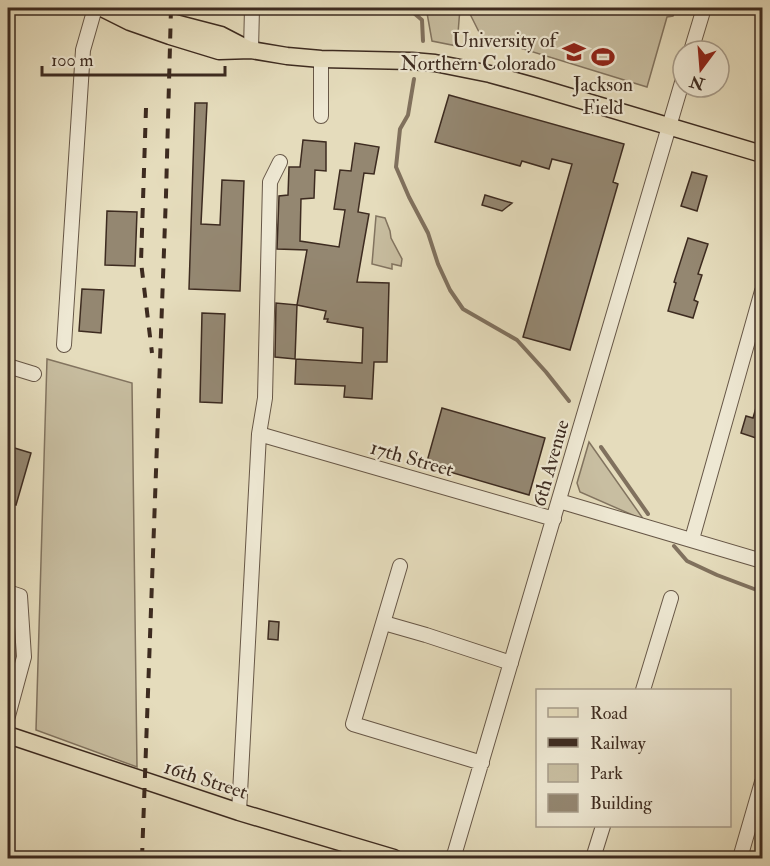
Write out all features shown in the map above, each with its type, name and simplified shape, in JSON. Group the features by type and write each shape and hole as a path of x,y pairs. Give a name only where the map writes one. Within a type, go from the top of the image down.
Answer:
{"main road":[{"path":"102,8 130,22 219,51 251,50 321,59 412,61 435,63 490,74 762,154"},
{"path":"113,8 221,35 251,50"},
{"name":"16th Street","path":"8,735 239,812 394,858"}],"street":[{"path":"64,345 83,50 95,8"},
{"path":"251,50 252,8"},
{"path":"695,39 704,8"},
{"path":"321,59 321,116"},
{"name":"6th Avenue","path":"452,858 677,99"},
{"path":"239,812 259,434 265,398 270,182 280,162"},
{"path":"692,539 762,291"},
{"path":"8,366 34,374"},
{"name":"17th Street","path":"259,434 554,519"},
{"path":"559,501 762,561"},
{"path":"400,566 353,724 482,763"},
{"path":"8,592 20,596 24,657 8,716"},
{"path":"643,689 671,598"},
{"path":"384,623 511,663"},
{"path":"740,858 757,818 762,782"},
{"path":"593,858 602,827"}],"green space":[{"path":"421,8 460,8 457,46 432,41 427,13"},
{"name":"Jackson Field","path":"467,8 676,8 673,16 667,17 647,87 481,36"},
{"path":"376,216 385,218 391,238 402,259 401,266 392,264 392,269 372,264"},
{"path":"47,359 132,383 137,767 36,730"},
{"path":"589,442 644,520 580,492 577,483"}],"building":[{"path":"449,95 624,144 613,182 618,184 570,350 523,337 572,164 552,159 549,169 522,161 520,166 435,142"},
{"path":"195,103 207,103 201,224 220,225 222,180 244,181 240,291 189,289"},
{"path":"303,140 326,142 326,171 315,170 314,198 301,199 300,241 339,247 345,210 334,209 340,170 351,171 355,143 379,147 374,174 364,173 358,212 369,214 357,282 389,283 387,362 374,362 372,399 344,397 345,386 295,384 296,359 362,363 363,328 327,322 328,319 324,319 326,311 297,305 307,250 277,249 279,196 288,195 289,167 300,167"},
{"path":"692,172 707,176 697,211 681,206"},
{"path":"485,195 512,203 502,211 482,205"},
{"path":"107,211 137,212 135,266 105,265"},
{"path":"688,238 708,244 698,274 702,275 694,300 698,302 693,318 668,311 676,283 674,282"},
{"path":"82,289 104,290 101,333 79,331"},
{"path":"276,303 297,305 295,359 275,357"},
{"path":"202,313 225,314 222,403 200,402"},
{"path":"760,394 762,394 762,440 741,433 746,416 753,418"},
{"path":"442,408 545,438 529,495 426,465"},
{"path":"8,446 31,453 16,505 8,502"},
{"path":"269,621 279,622 278,640 268,639"}],"waterway":[{"path":"408,8 422,20 423,41"},
{"path":"414,79 408,115 400,129 396,167 428,233 438,264 450,290 463,309 517,340 569,401"},
{"path":"601,447 648,514"},
{"path":"674,546 687,561 762,592"}],"railway":[{"path":"142,858 171,8"},
{"path":"146,108 141,262 152,353"}],"place":[{"name":"University of Northern Colorado","path":"574,52"},
{"name":"Jackson Field","path":"603,57"}]}
